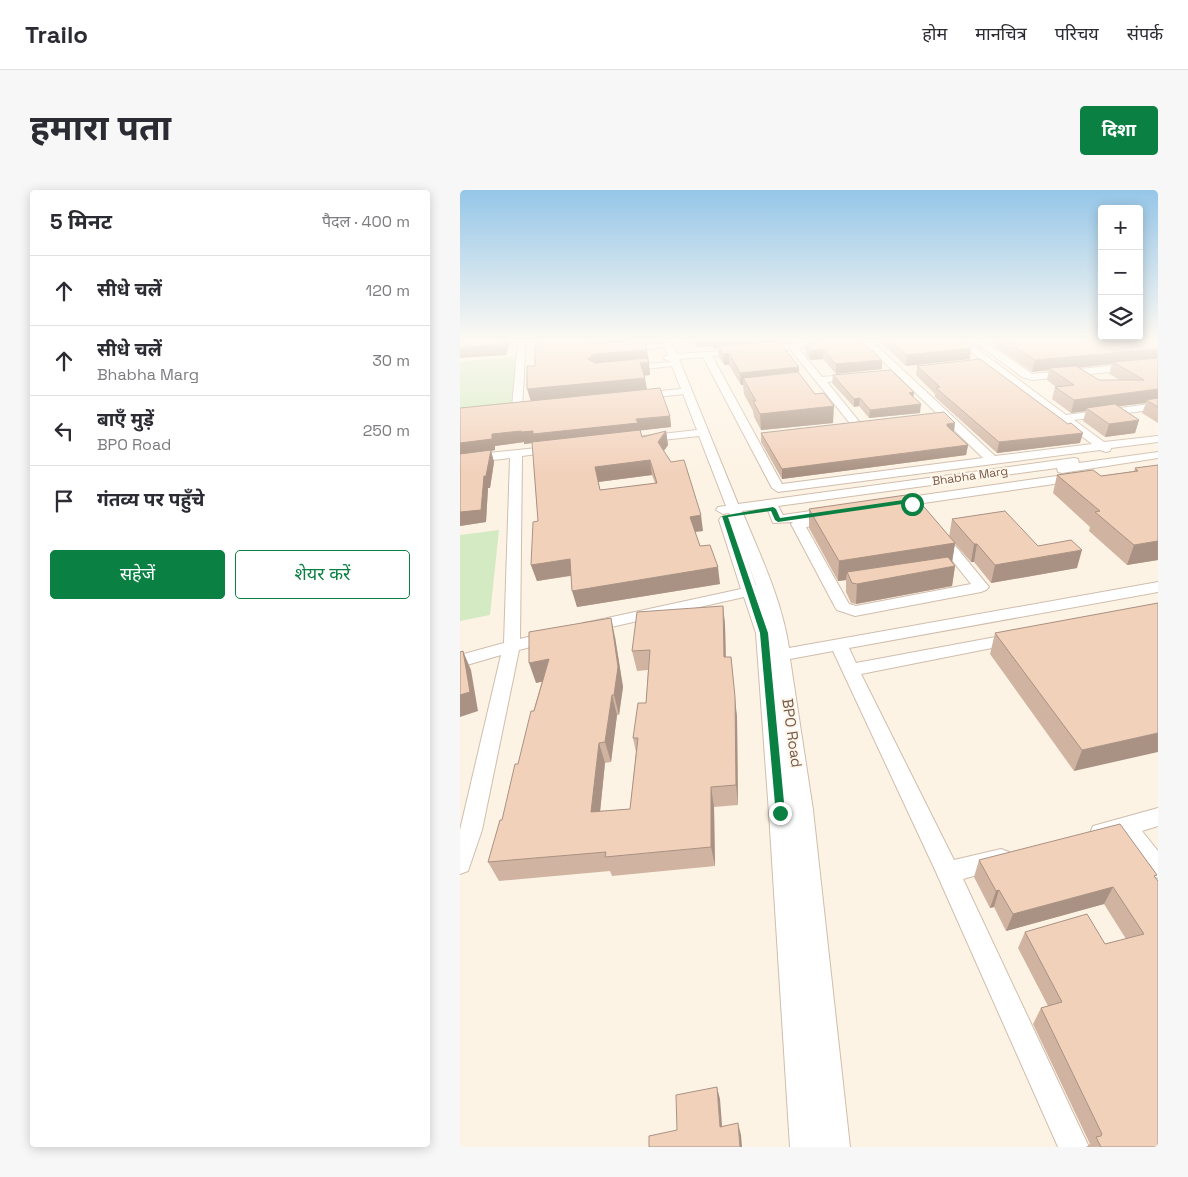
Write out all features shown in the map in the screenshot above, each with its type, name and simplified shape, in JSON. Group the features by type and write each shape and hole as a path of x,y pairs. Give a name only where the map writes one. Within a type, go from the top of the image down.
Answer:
{"street":[{"path":"517,408 519,384"},
{"name":"BPO Road","path":"680,384 757,590 764,633 774,656 802,810 835,1147"},
{"path":"725,384 755,437 778,488 1158,439"},
{"path":"823,384 857,425"},
{"path":"911,384 992,460"},
{"path":"1018,384 1119,458"},
{"path":"1027,390 1046,388"},
{"path":"631,397 683,391"},
{"path":"1064,418 1158,406"},
{"path":"925,417 945,415"},
{"path":"635,440 699,433"},
{"path":"460,460 566,448"},
{"name":"Bhabha Marg","path":"729,512 773,509 1119,458 1158,450"},
{"path":"460,864 465,830 512,646 516,454"},
{"name":"Bhabha Marg","path":"729,512 1119,458 1158,455"},
{"path":"883,508 918,511 1158,466"},
{"path":"773,509 778,520 796,521 845,514"},
{"path":"796,521 843,607 855,611 981,587 918,511"},
{"path":"946,570 965,567"},
{"path":"833,588 852,585"},
{"path":"774,656 1158,587"},
{"path":"460,661 569,632 757,590"},
{"path":"961,622 977,645"},
{"path":"850,670 1034,634"},
{"path":"838,644 948,872 1074,1147"},
{"name":"BPO Road","path":"774,656 805,1147"},
{"path":"1080,839 1158,817"},
{"path":"1126,827 1158,868"},
{"path":"948,872 1023,853"}],"green space":[{"path":"460,384 515,384 514,406 460,411"},
{"path":"499,530 490,615 460,621 460,535"}],"building":[{"path":"527,384 584,384 527,389"},
{"path":"746,384 807,384 815,394 824,393 834,406 760,414 753,401 756,401"},
{"path":"841,384 905,384 914,392 909,393 921,404 870,410 860,398 854,399"},
{"path":"936,384 1013,384 1083,433 999,442 936,388 940,387"},
{"path":"1072,384 1158,384 1158,389 1074,400 1055,387 1074,385"},
{"path":"660,388 670,416 636,419 638,423 533,434 533,431 521,431 492,434 492,439 460,443 460,408"},
{"path":"1158,398 1158,407 1146,400"},
{"path":"1115,404 1139,420 1109,424 1086,408"},
{"path":"944,412 955,423 947,424 947,426 968,445 782,469 761,433"},
{"path":"640,430 642,437 666,431 658,442 671,462 684,460 701,515 690,517 700,546 710,545 718,567 572,591 570,559 531,565 533,522 538,521 532,442","holes":["650,460 657,483 600,490 595,467"]},
{"path":"491,450 486,476 484,476 481,510 460,512 460,454"},
{"path":"1158,465 1158,541 1134,545 1095,512 1100,511 1057,475 1093,470 1101,476 1138,471 1135,468"},
{"path":"913,494 955,543 839,561 809,509"},
{"path":"1005,511 1038,546 1071,540 1082,550 995,565 952,519"},
{"path":"948,557 955,566 857,584 852,583 847,572"},
{"path":"1158,603 1158,733 1082,750 995,633"},
{"path":"723,606 724,657 731,657 735,697 736,785 711,787 711,847 605,857 606,852 488,862 500,820 502,820 515,764 518,764 531,711 534,711 549,659 529,663 529,632 611,618 618,667 605,742 599,743 591,812 630,809 638,738 633,738 638,703 646,703 650,650 632,651 637,612"},
{"path":"463,651 470,692 460,695 460,652"},
{"path":"1120,824 1157,875 1154,876 1158,881 1158,1147 1101,1147 1096,1137 1102,1134 1041,1008 1062,1002 1025,932 1087,914 1105,944 1144,934 1113,887 1013,914 999,890 996,891 979,860"},
{"path":"717,1087 720,1127 738,1123 740,1147 649,1147 649,1136 677,1130 676,1095"}],"route":[{"path":"780,813 764,633 725,516 773,509 778,520 910,501 912,504"}]}
